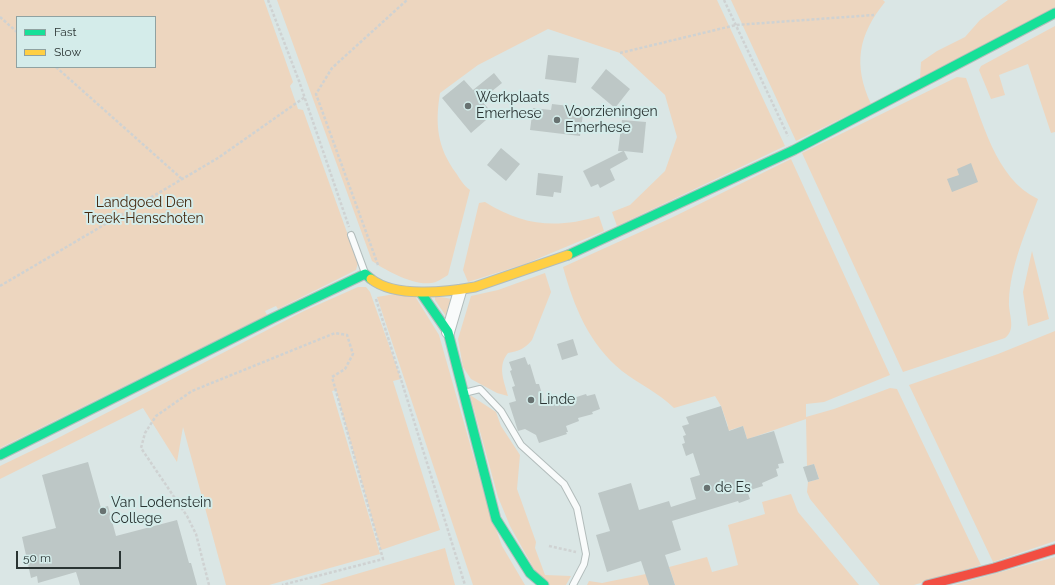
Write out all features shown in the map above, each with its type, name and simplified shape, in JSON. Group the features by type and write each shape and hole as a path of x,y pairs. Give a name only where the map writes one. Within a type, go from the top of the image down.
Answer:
{"street":[{"path":"0,455 273,318 368,277 386,286 421,292 460,291 577,252 794,150 1055,13"},
{"path":"448,332 460,291"},
{"path":"421,292 448,332 496,519 530,573 544,585"},
{"path":"927,585 994,568 1055,549"}],"lane":[{"path":"351,235 368,277"},
{"path":"463,393 480,389 501,411 521,445 564,484 577,508 586,554 584,564 573,585"}],"path":[{"path":"268,0 305,97 351,235"},
{"path":"378,266 316,94 332,68 407,0"},
{"path":"724,0 794,150"},
{"path":"620,53 736,25 874,15"},
{"path":"0,18 16,31"},
{"path":"57,68 182,179"},
{"path":"0,286 218,158 305,97"},
{"path":"368,277 465,585"},
{"path":"209,585 193,528 141,448 145,432 156,416 192,391 335,333 347,335 353,354 345,369 332,377 383,558 282,585"},
{"path":"549,546 568,550"}],"green space":[{"name":"Landgoed Den Treek-Henschoten","path":"0,0 264,0 293,82 290,86 298,109 303,110 358,263 356,270 278,309 276,306 265,311 267,315 0,448"},
{"path":"277,0 717,0 785,146 617,226 612,212 630,205 665,171 677,137 665,95 620,53 548,29 478,65 440,93 438,104 438,125 441,144 450,163 462,182 470,190 448,275 433,283 408,280 384,269 372,261"},
{"path":"731,0 883,0 885,2 869,26 861,51 860,63 862,76 865,90 871,104 796,141"},
{"path":"1008,0 1055,0 1055,9 920,79 921,62 937,51 965,37 980,20"},
{"path":"1055,26 1055,132 1051,133 1028,64 999,75 1005,95 991,99 979,70 981,66"},
{"path":"957,77 966,78 984,129 1001,163 1023,190 1038,199 1019,249 1012,275 1009,301 1011,330 1009,334 1005,338 903,372 802,153"},
{"path":"791,159 890,375 824,402 806,404 806,417 834,409 890,388 897,389 981,565 914,585 880,585 810,499 807,492 808,482 819,479 814,464 807,466 806,419 751,438 750,448 743,426 721,433 728,426 721,406 715,396 674,408 622,371 610,360 600,349 584,324 572,296 563,267 669,219"},
{"path":"485,202 513,216 540,223 569,223 599,216 604,231 525,264 468,282 463,270 479,203"},
{"path":"1032,251 1049,319 1028,326 1023,292"},
{"path":"545,273 551,292 532,340 527,346 508,353 503,363 502,374 508,396 497,393 471,379 463,367 458,339 471,296 498,290"},
{"path":"358,287 366,287 370,292 401,379 393,381 440,530 381,550 336,390 332,391 380,554 269,585 226,585 183,427 177,462 143,408 0,479 0,466 56,439 304,311"},
{"path":"407,292 413,293 439,335 487,504 502,546 525,585 473,585 377,297"},
{"path":"435,296 452,299 448,319 435,300"},
{"path":"1055,331 1055,541 993,562 909,385 998,354"},
{"path":"470,395 496,412 501,426 520,455 517,489 536,542 535,548 545,575 571,576 566,585 543,585 510,526 498,497"},
{"path":"791,494 798,512 859,585 675,585 669,567 707,557 712,572 738,565 728,525 765,514 762,502"},
{"path":"445,548 455,585 319,585"},
{"path":"1055,557 1055,585 954,585"},
{"path":"646,574 649,585 587,585 589,581 602,583"}],"building":[{"path":"548,55 579,58 576,83 545,79"},
{"path":"606,69 630,89 615,108 591,88"},
{"name":"Werkplaats Emerhese","path":"494,73 502,83 481,100 493,114 471,133 442,98 464,80 473,90"},
{"name":"Voorzieningen Emerhese","path":"552,104 569,106 569,113 583,114 580,136 530,130 533,108 551,110"},
{"path":"622,120 646,122 643,153 624,151 628,159 610,169 615,180 600,188 598,184 591,187 583,171 623,151 618,151"},
{"path":"501,148 520,164 506,181 487,165"},
{"path":"971,163 978,182 952,192 947,179 959,175 957,169"},
{"path":"538,173 563,176 561,193 554,192 553,197 536,195"},
{"path":"573,339 578,355 562,360 557,344"},
{"name":"Linde","path":"525,357 528,365 530,364 536,384 539,384 545,404 566,398 567,400 586,394 587,396 595,394 600,409 592,412 593,414 578,418 579,421 566,426 568,432 566,432 567,434 539,443 536,435 525,429 518,431 509,403 516,401 512,387 515,386 510,371 512,370 509,362"},
{"name":"de Es","path":"721,406 729,431 743,426 747,439 774,431 784,463 778,464 779,468 776,469 778,476 762,483 763,486 747,491 750,499 739,503 738,501 672,521 681,550 665,555 675,585 649,585 641,561 607,572 596,535 610,531 598,493 631,483 639,510 669,501 671,507 696,499 690,478 700,475 693,453 686,456 682,444 685,443 683,436 686,435 682,426 689,424 686,417"},
{"path":"88,462 101,508 108,506 116,536 177,520 197,585 80,585 76,572 38,583 37,576 31,578 22,537 56,528 42,475"},
{"path":"814,464 819,479 808,482 803,467"}],"traffic: fast":[{"path":"568,255 794,150 1055,13"},
{"path":"0,455 273,318 365,274 371,279"},
{"path":"421,293 448,332 496,519 530,573 544,585"}],"traffic: slow":[{"path":"371,279 381,285 393,289 422,292 450,291 475,287 568,255"}],"traffic: jam":[{"path":"927,585 994,568 1055,549"}],"place":[{"name":"Werkplaats Emerhese","path":"468,106"},
{"name":"Voorzieningen Emerhese","path":"557,120"},
{"name":"Linde","path":"531,400"},
{"name":"de Es","path":"707,488"},
{"name":"Van Lodenstein College","path":"103,511"}]}
